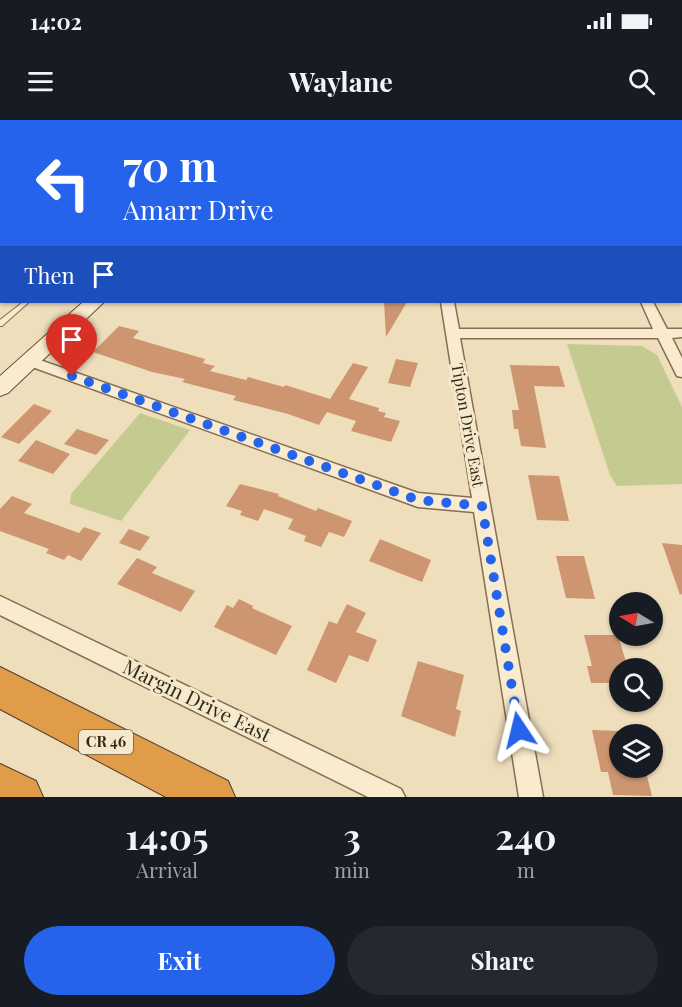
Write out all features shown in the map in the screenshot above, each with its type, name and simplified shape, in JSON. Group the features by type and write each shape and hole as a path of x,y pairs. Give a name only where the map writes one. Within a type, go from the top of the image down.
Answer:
{"highway":[{"name":"CR 46","path":"0,687 212,797"},
{"path":"0,786 20,797"}],"street":[{"path":"0,388 93,303"},
{"name":"Tipton Drive East","path":"447,303 531,797"},
{"path":"648,303 682,372"},
{"path":"453,334 682,333"},
{"path":"29,361 418,500 482,506"},
{"name":"Margin Drive East","path":"0,605 393,797"}],"lane":[{"path":"0,324 25,303"}],"green space":[{"path":"567,344 642,346 657,355 682,407 682,484 617,486 610,475"},
{"path":"140,413 190,430 121,521 70,504 71,494"}],"building":[{"path":"384,303 406,303 386,337"},
{"path":"119,326 139,331 133,338 205,359 203,363 215,366 210,371 246,380 248,377 284,387 285,385 330,399 353,363 368,367 349,399 379,408 378,411 386,413 384,417 400,421 391,442 351,431 356,421 327,412 319,425 288,414 233,400 236,396 182,382 185,379 152,372 93,352"},
{"path":"396,359 418,363 410,387 388,383"},
{"path":"510,365 559,366 565,387 534,386 546,448 521,446 518,429 514,429 512,410 519,410"},
{"path":"34,404 52,411 19,444 1,437"},
{"path":"77,429 109,440 96,455 64,444"},
{"path":"36,440 70,454 53,474 18,461"},
{"path":"528,475 559,476 569,521 537,520"},
{"path":"240,484 279,494 278,496 316,511 318,508 352,521 344,537 329,532 321,547 304,541 306,536 288,529 293,519 264,509 258,521 240,515 242,511 226,506"},
{"path":"12,496 32,504 24,513 79,533 84,527 101,533 81,561 68,555 64,560 46,553 49,549 0,531 0,509"},
{"path":"129,529 150,537 140,551 119,543"},
{"path":"380,539 431,560 422,582 369,561"},
{"path":"662,543 682,545 682,594 680,595"},
{"path":"556,556 584,556 595,599 566,598"},
{"path":"137,558 157,567 152,573 195,591 181,612 117,584"},
{"path":"239,599 253,606 252,608 292,626 276,655 214,627 227,605 233,608"},
{"path":"347,604 366,613 356,632 377,640 368,662 349,655 336,683 307,670 329,621 337,624"},
{"path":"584,635 609,635 609,646 621,646 625,658 609,658 609,683 591,683 587,666 592,666"},
{"path":"418,661 464,675 456,709 461,711 455,737 401,716"},
{"path":"592,730 609,731 609,777 608,772 601,772"},
{"path":"609,778 648,778 652,796 613,795"}],"route":[{"path":"72,376 418,500 482,506 519,730"}]}
